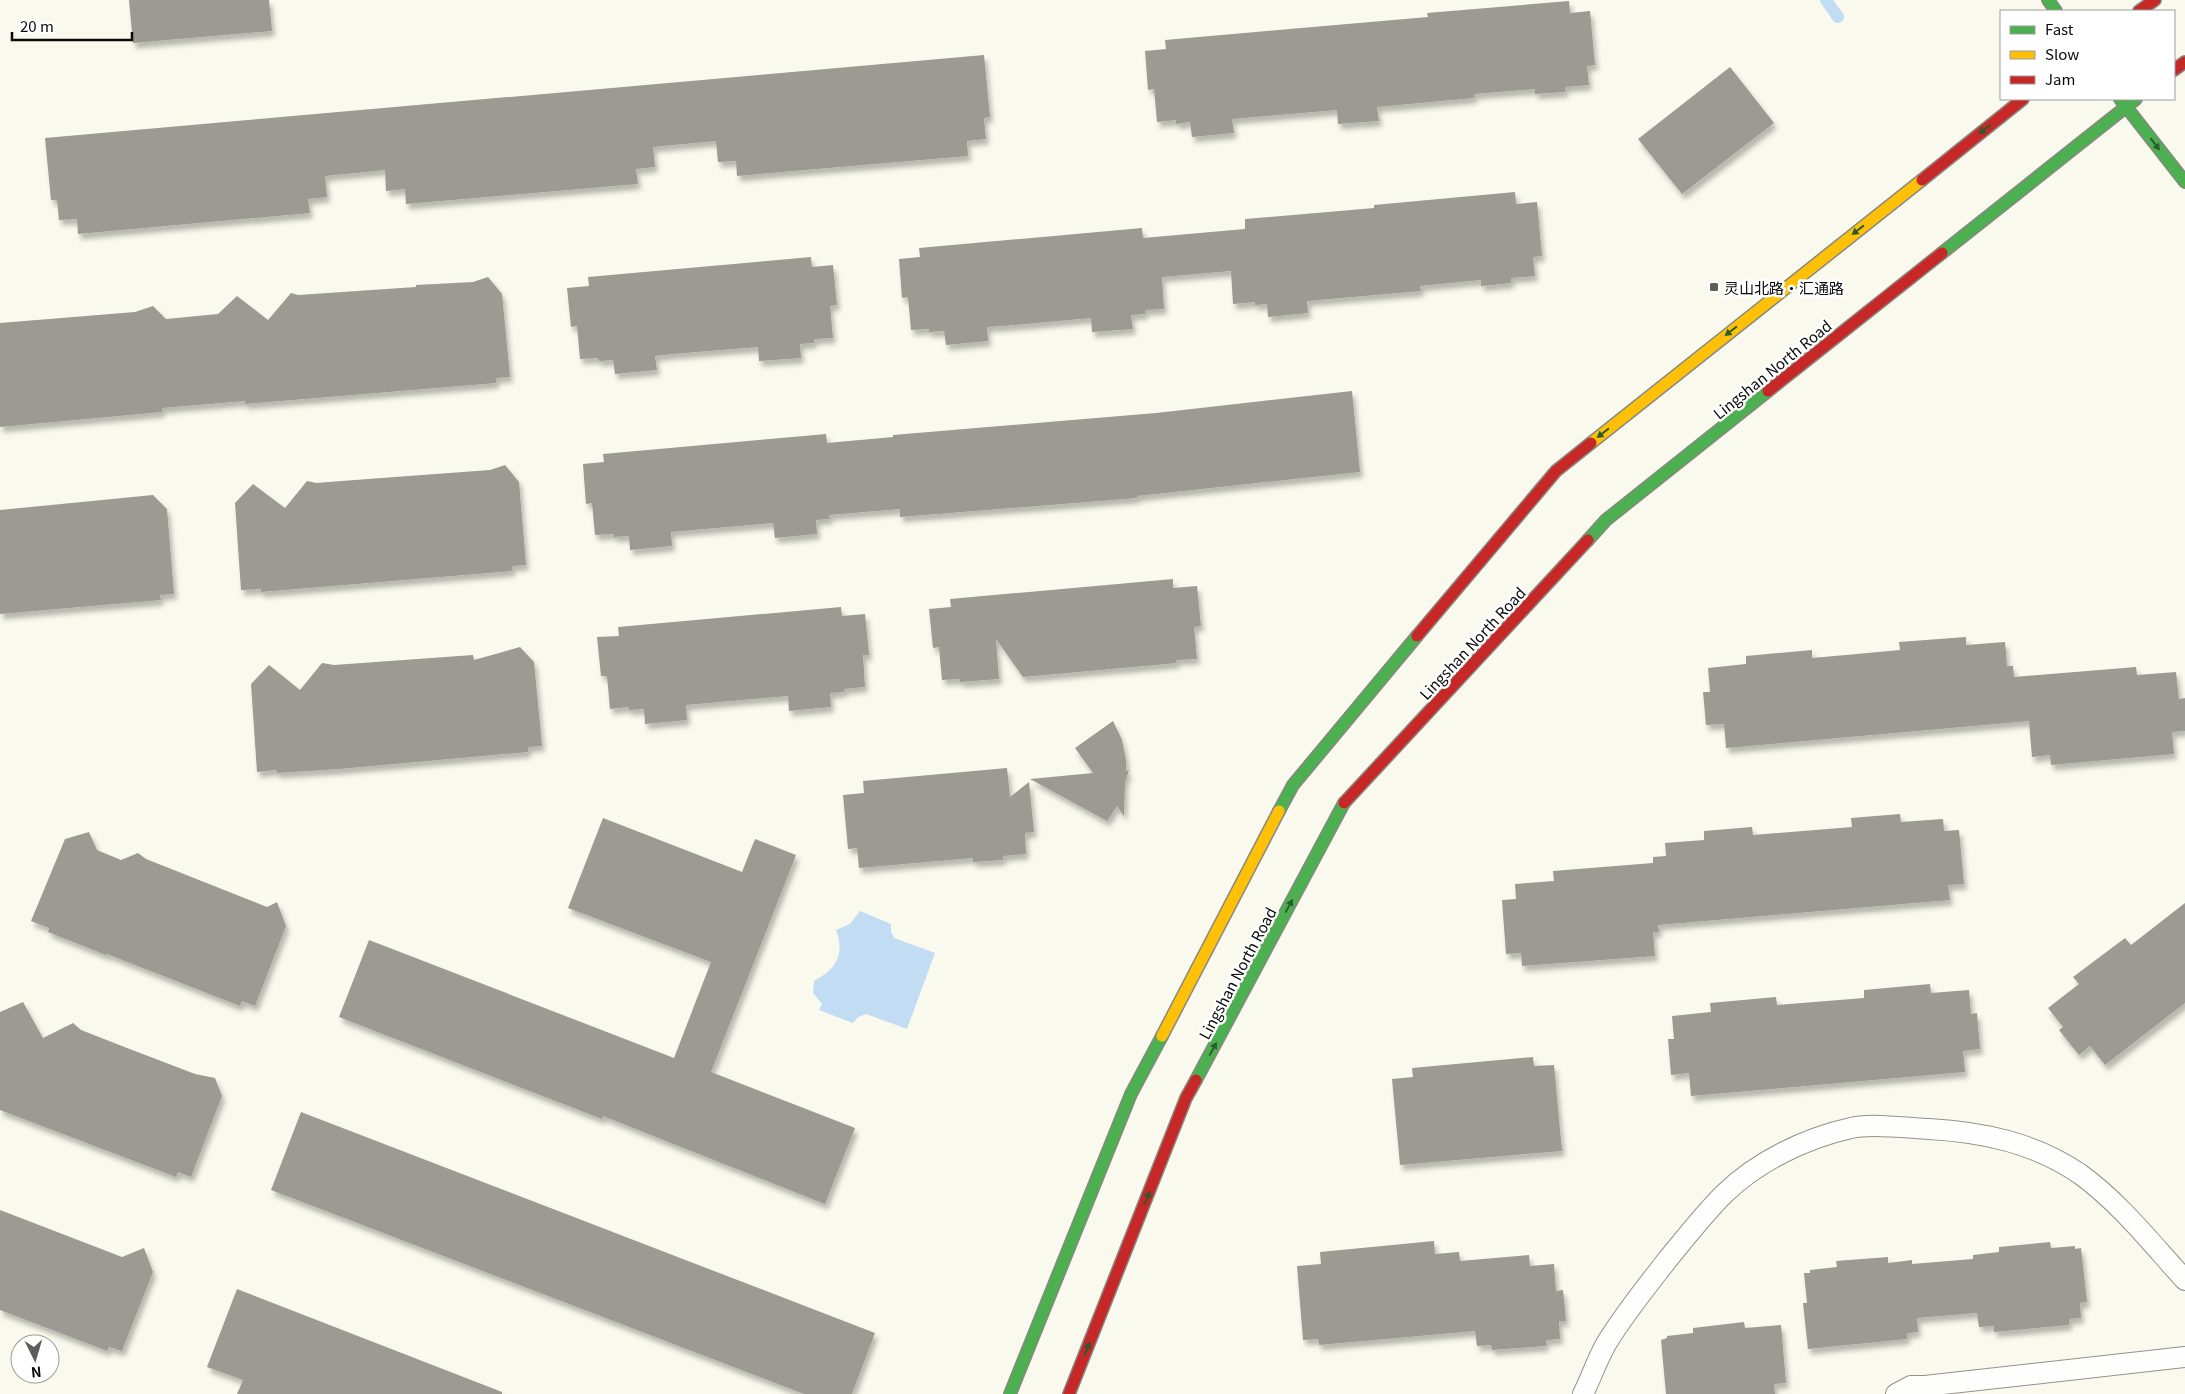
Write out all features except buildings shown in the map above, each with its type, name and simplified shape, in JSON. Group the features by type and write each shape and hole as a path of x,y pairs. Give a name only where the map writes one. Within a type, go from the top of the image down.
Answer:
{"main road":[{"path":"2140,10 2155,0"},
{"path":"1010,1394 1131,1094 1293,785 1556,470 2022,100"},
{"path":"2123,103 2185,182"},
{"name":"Lingshan North Road","path":"1068,1394 1186,1098 1345,802 1606,520 2123,103"}],"lane":[{"path":"1583,1394 1606,1344 1646,1287 1702,1217 1726,1192 1782,1154 1817,1138 1854,1127 1948,1130 1984,1134 2020,1144 2054,1158 2080,1174 2104,1193 2185,1280"},
{"path":"1896,1394 1911,1386 2185,1357"}],"water":[{"path":"860,911 891,924 891,932 894,938 935,953 907,1029 866,1014 858,1017 853,1023 819,1010 822,1004 813,993 814,981 828,971 837,960 840,946 836,930 850,924"}],"waterway":[{"path":"1826,0 1838,17"}],"traffic: fast":[{"path":"2048,0 2055,10"},
{"path":"2121,100 2185,182"},
{"path":"1942,253 2135,100"},
{"path":"1588,540 1606,520 1768,391"},
{"path":"1279,811 1293,785 1417,636"},
{"path":"1196,1080 1344,803"},
{"path":"1010,1394 1131,1094 1162,1036"}],"traffic: slow":[{"path":"1591,443 1922,180"},
{"path":"1162,1036 1279,811"}],"traffic: jam":[{"path":"2140,10 2155,0"},
{"path":"2175,69 2185,62"},
{"path":"1922,180 2022,100"},
{"path":"1768,391 1942,253"},
{"path":"1417,636 1556,471 1591,443"},
{"path":"1344,803 1588,540"},
{"path":"1069,1394 1186,1098 1196,1080"}],"place":[{"name":"灵山北路·汇通路","path":"1714,287"}]}
